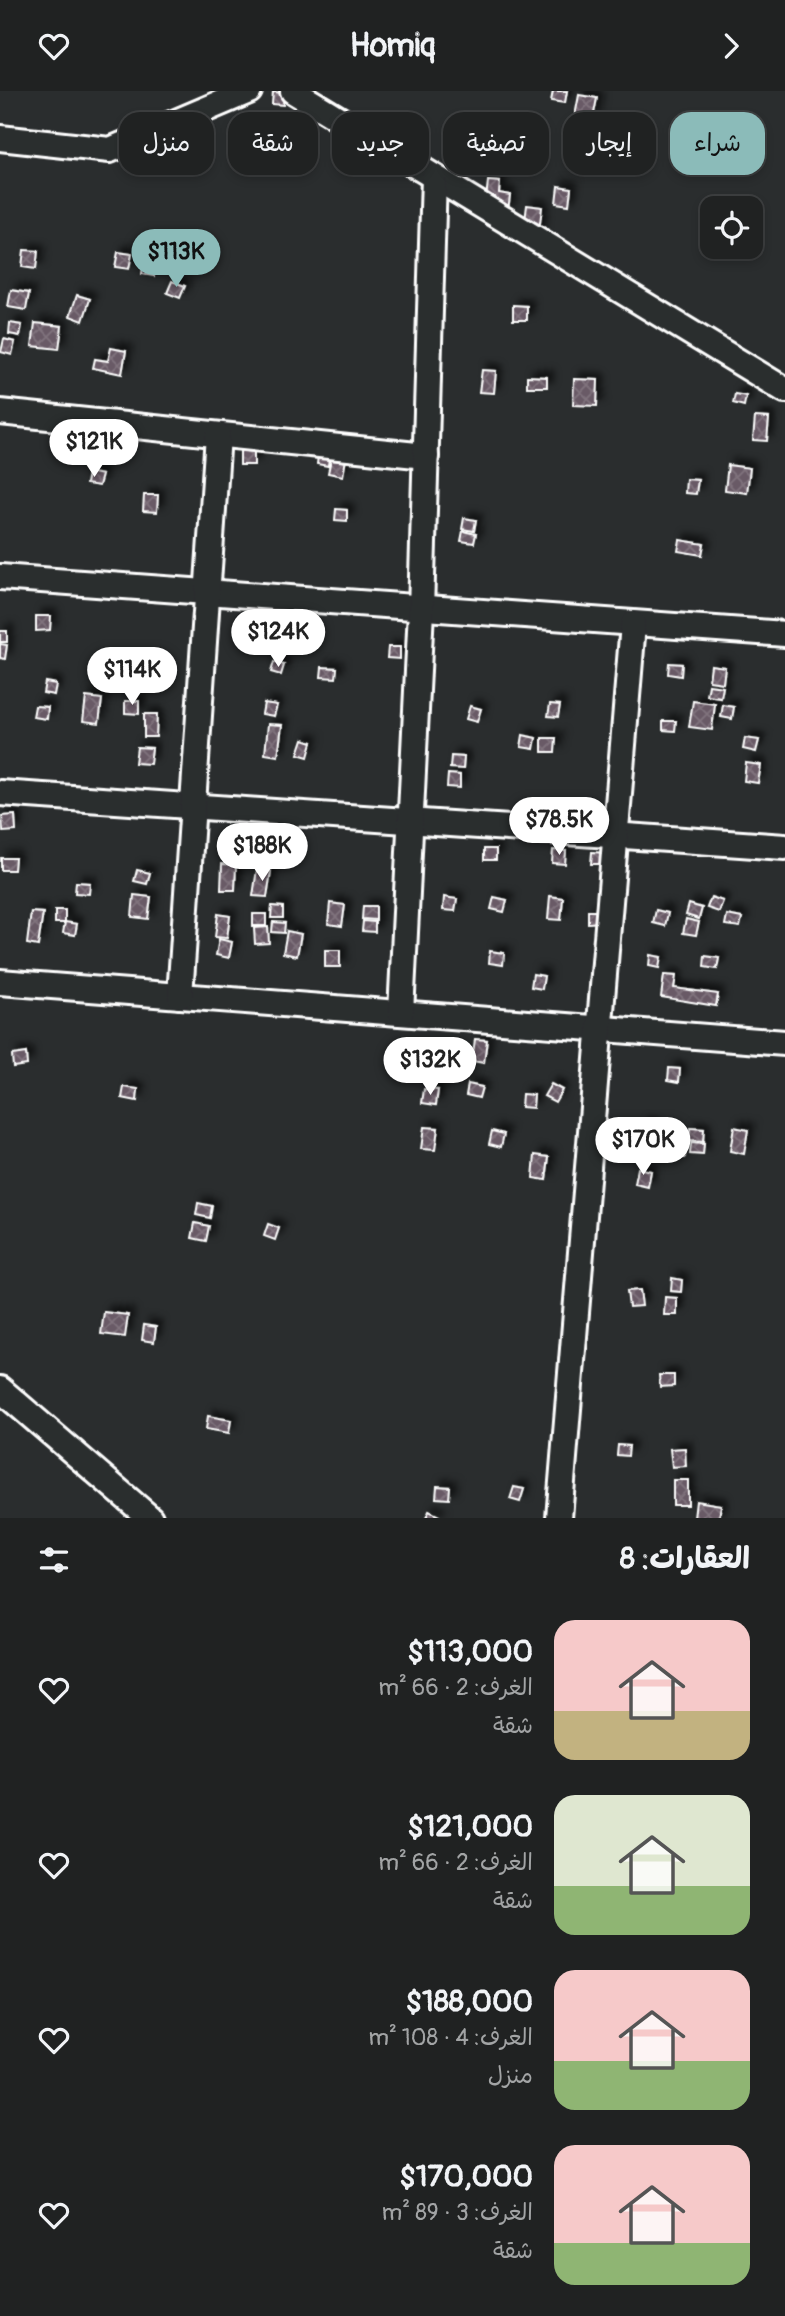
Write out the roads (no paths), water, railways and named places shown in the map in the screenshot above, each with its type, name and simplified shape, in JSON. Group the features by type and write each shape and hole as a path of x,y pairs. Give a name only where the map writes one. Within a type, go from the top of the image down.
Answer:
{"street":[{"path":"0,138 110,150 249,91"},
{"path":"293,91 785,390"},
{"path":"401,1013 421,610 434,177"},
{"path":"0,412 426,456"},
{"path":"180,996 218,435"},
{"path":"0,577 421,610 785,634"},
{"path":"559,1518 633,624"},
{"path":"0,793 785,847"},
{"path":"0,982 785,1043"},
{"path":"0,1389 150,1518"}]}
